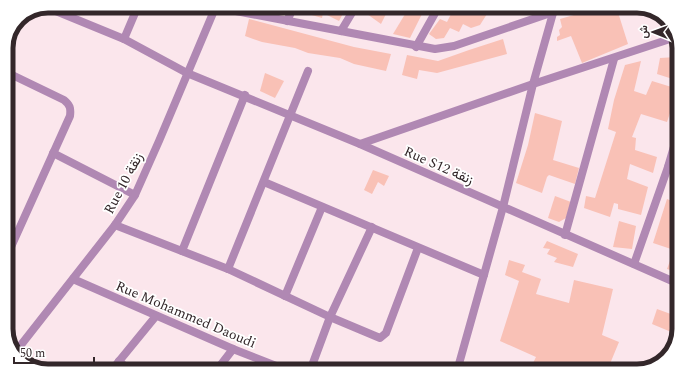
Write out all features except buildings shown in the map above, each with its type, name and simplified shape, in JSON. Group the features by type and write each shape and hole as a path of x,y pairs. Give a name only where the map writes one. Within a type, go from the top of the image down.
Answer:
{"street":[{"name":"Rue S12 زنقة","path":"61,13 124,39 187,73 245,95 290,116 360,144 672,281"},
{"path":"124,39 135,13"},
{"name":"Rue 10 زنقة","path":"19,348 115,225 134,195 159,141 212,13"},
{"path":"246,13 416,47 435,49 445,48 543,13"},
{"path":"287,21 291,13"},
{"path":"342,31 352,13"},
{"path":"416,47 435,13"},
{"path":"459,364 503,207 533,84 553,13"},
{"path":"360,144 533,84 670,39"},
{"path":"565,235 614,58"},
{"path":"228,269 308,71"},
{"path":"13,75 64,100 69,104 71,109 70,116 13,242"},
{"path":"182,251 245,95"},
{"path":"53,153 134,195"},
{"path":"634,264 672,154"},
{"path":"668,167 672,168"},
{"path":"264,182 484,275"},
{"path":"285,296 322,207"},
{"path":"115,225 228,269 376,337 383,336 386,333 418,248"},
{"path":"313,364 330,317 372,227"},
{"name":"Rue Mohammed Daoudi","path":"73,278 156,316 271,364"},
{"path":"117,364 156,316"},
{"path":"221,364 233,349"},
{"path":"119,361 122,364"}]}
